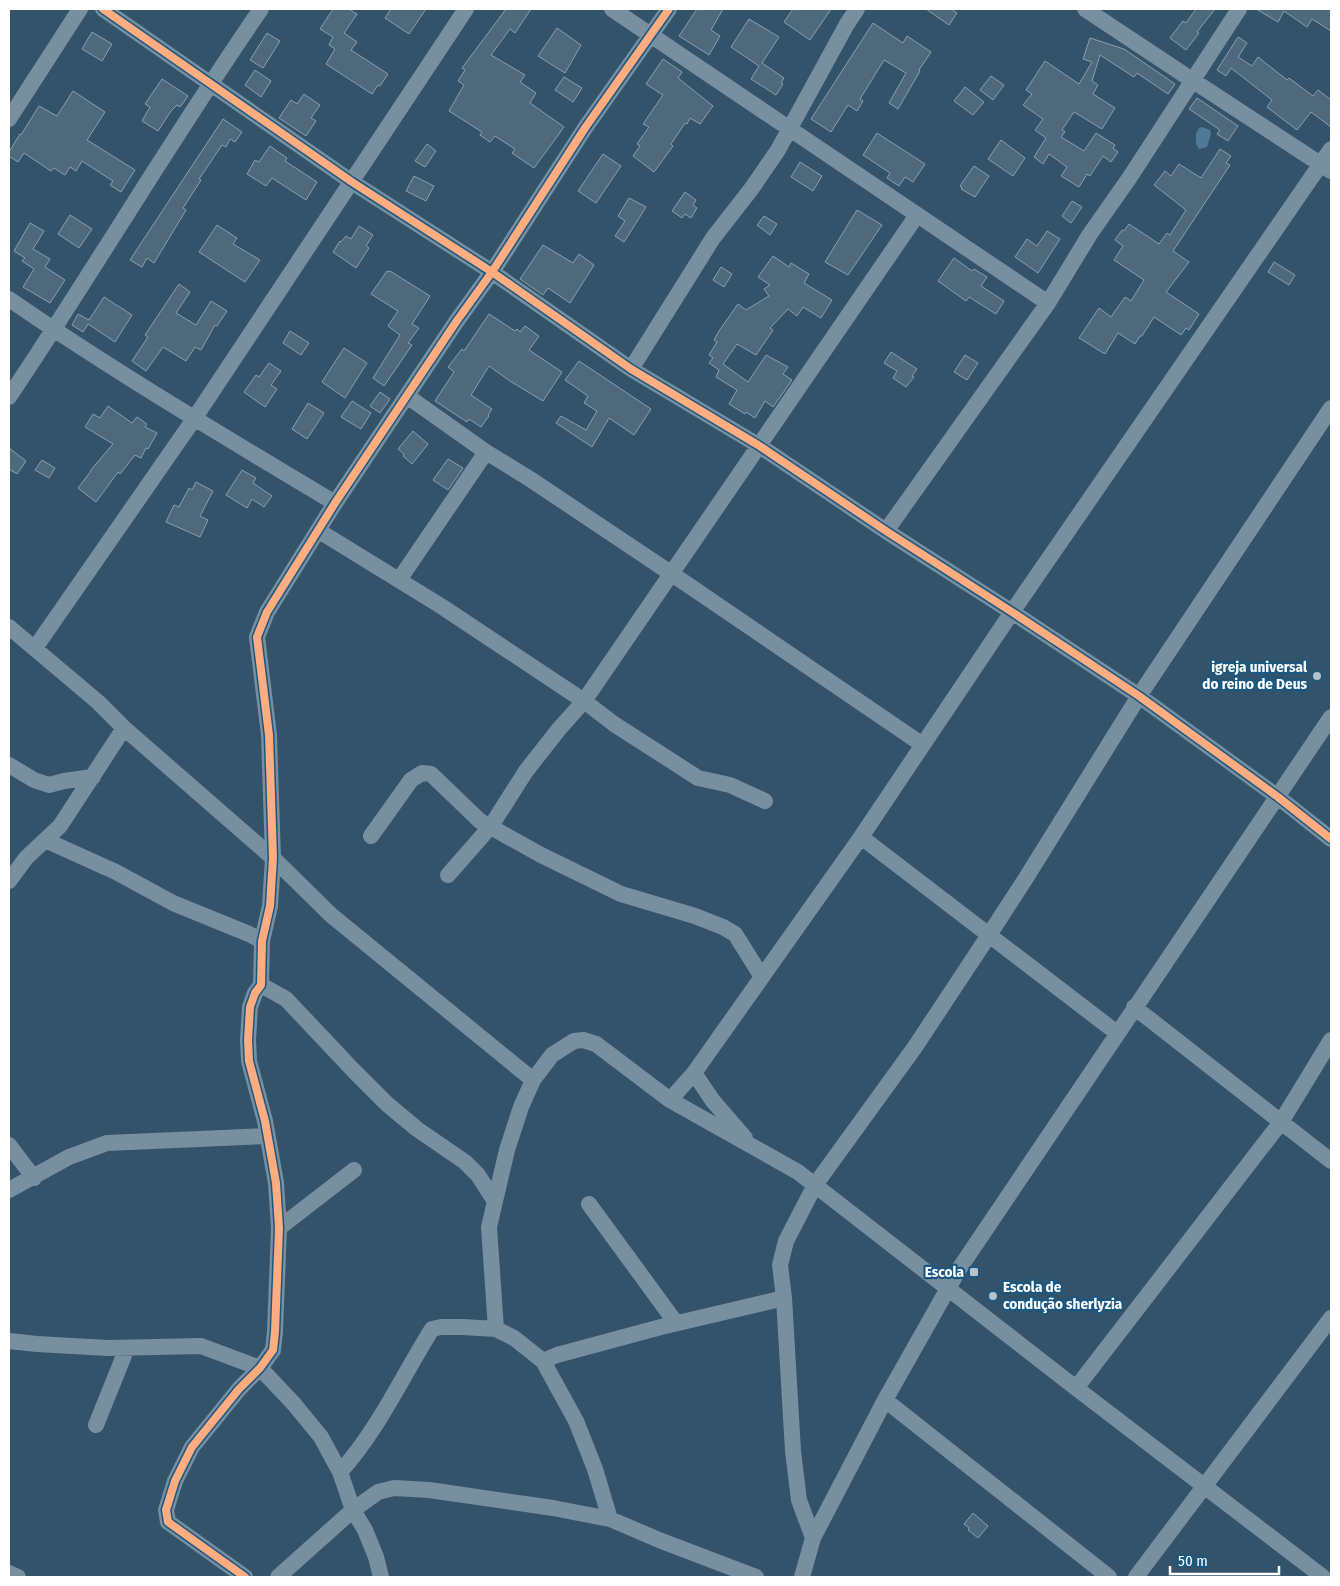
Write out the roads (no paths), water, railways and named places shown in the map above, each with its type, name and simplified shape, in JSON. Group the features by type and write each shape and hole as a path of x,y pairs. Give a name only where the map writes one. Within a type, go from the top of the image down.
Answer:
{"street":[{"path":"9,119 80,9"},
{"path":"103,9 352,182 492,272 632,369 758,445 1138,696 1278,797 1331,839"},
{"path":"9,397 54,330 209,84 261,9"},
{"path":"35,648 194,418 466,9"},
{"path":"612,9 1048,303"},
{"path":"245,1577 168,1522 166,1510 174,1481 192,1446 239,1389 260,1368 273,1350 274,1341 279,1228 276,1183 263,1113 248,1061 250,1007 255,993 261,985 262,941 270,906 273,858 270,735 257,637 266,612 335,503 456,322 492,272 585,128 669,9"},
{"path":"632,369 713,238 752,188 778,150 857,9"},
{"path":"1086,9 1326,168"},
{"path":"886,531 1048,303 1090,234 1130,177 1239,9"},
{"path":"670,1100 694,1073 860,837 1278,225 1326,168 1331,149"},
{"path":"448,875 491,826 526,771 559,728 584,701 917,215"},
{"path":"9,299 54,330 194,418 335,503"},
{"path":"406,396 486,452 530,479 672,574 923,745"},
{"path":"813,1538 799,1500 795,1469 784,1298 780,1265 786,1241 815,1186 914,1047 989,935 1138,696 1331,408"},
{"path":"398,580 486,452"},
{"path":"319,531 441,606 584,701 614,724 698,778 730,785 765,802"},
{"path":"9,626 98,702 124,728 273,858 331,915 533,1080"},
{"path":"802,1577 813,1538 885,1400 959,1269 1331,717"},
{"path":"9,881 26,858 60,826 124,728"},
{"path":"9,765 34,780 49,785 93,776"},
{"path":"371,836 411,780 422,773 431,774 480,821 541,855 621,894 695,916 735,934 762,977"},
{"path":"860,837 1117,1033"},
{"path":"45,840 116,872 173,903 262,941"},
{"path":"261,985 286,999 387,1104 417,1129 465,1162 478,1175 494,1200"},
{"path":"1134,1008 1331,1161"},
{"path":"496,1329 489,1227 507,1150 533,1080 552,1055 574,1041 583,1040 596,1044 670,1100 798,1172 1323,1577"},
{"path":"1076,1388 1281,1122 1331,1040"},
{"path":"694,1073 713,1101 751,1145"},
{"path":"9,1190 34,1178 69,1157 107,1143 267,1136"},
{"path":"9,1145 34,1178"},
{"path":"279,1228 354,1170"},
{"path":"589,1204 676,1323"},
{"path":"543,1361 574,1350 676,1323 784,1298"},
{"path":"1136,1577 1331,1318"},
{"path":"340,1472 357,1453 392,1399 432,1329 440,1327 496,1329 514,1338 543,1361 576,1421 595,1469 610,1519"},
{"path":"9,1341 108,1348 202,1346 260,1368 294,1404 321,1437 340,1472 353,1510 376,1557 381,1577"},
{"path":"96,1425 127,1348"},
{"path":"885,1400 1109,1577"},
{"path":"278,1577 353,1510 378,1492 394,1488 429,1490 553,1508 610,1519 756,1577"},
{"path":"9,1573 18,1577"}],"water":[{"path":"1202,127 1210,130 1211,134 1207,147 1199,149 1196,144 1196,134 1199,128"}],"place":[{"name":"igreja universal do reino de Deus","path":"1317,676"},
{"name":"Escola","path":"974,1272"},
{"name":"Escola de condução sherlyzia","path":"993,1296"}]}
